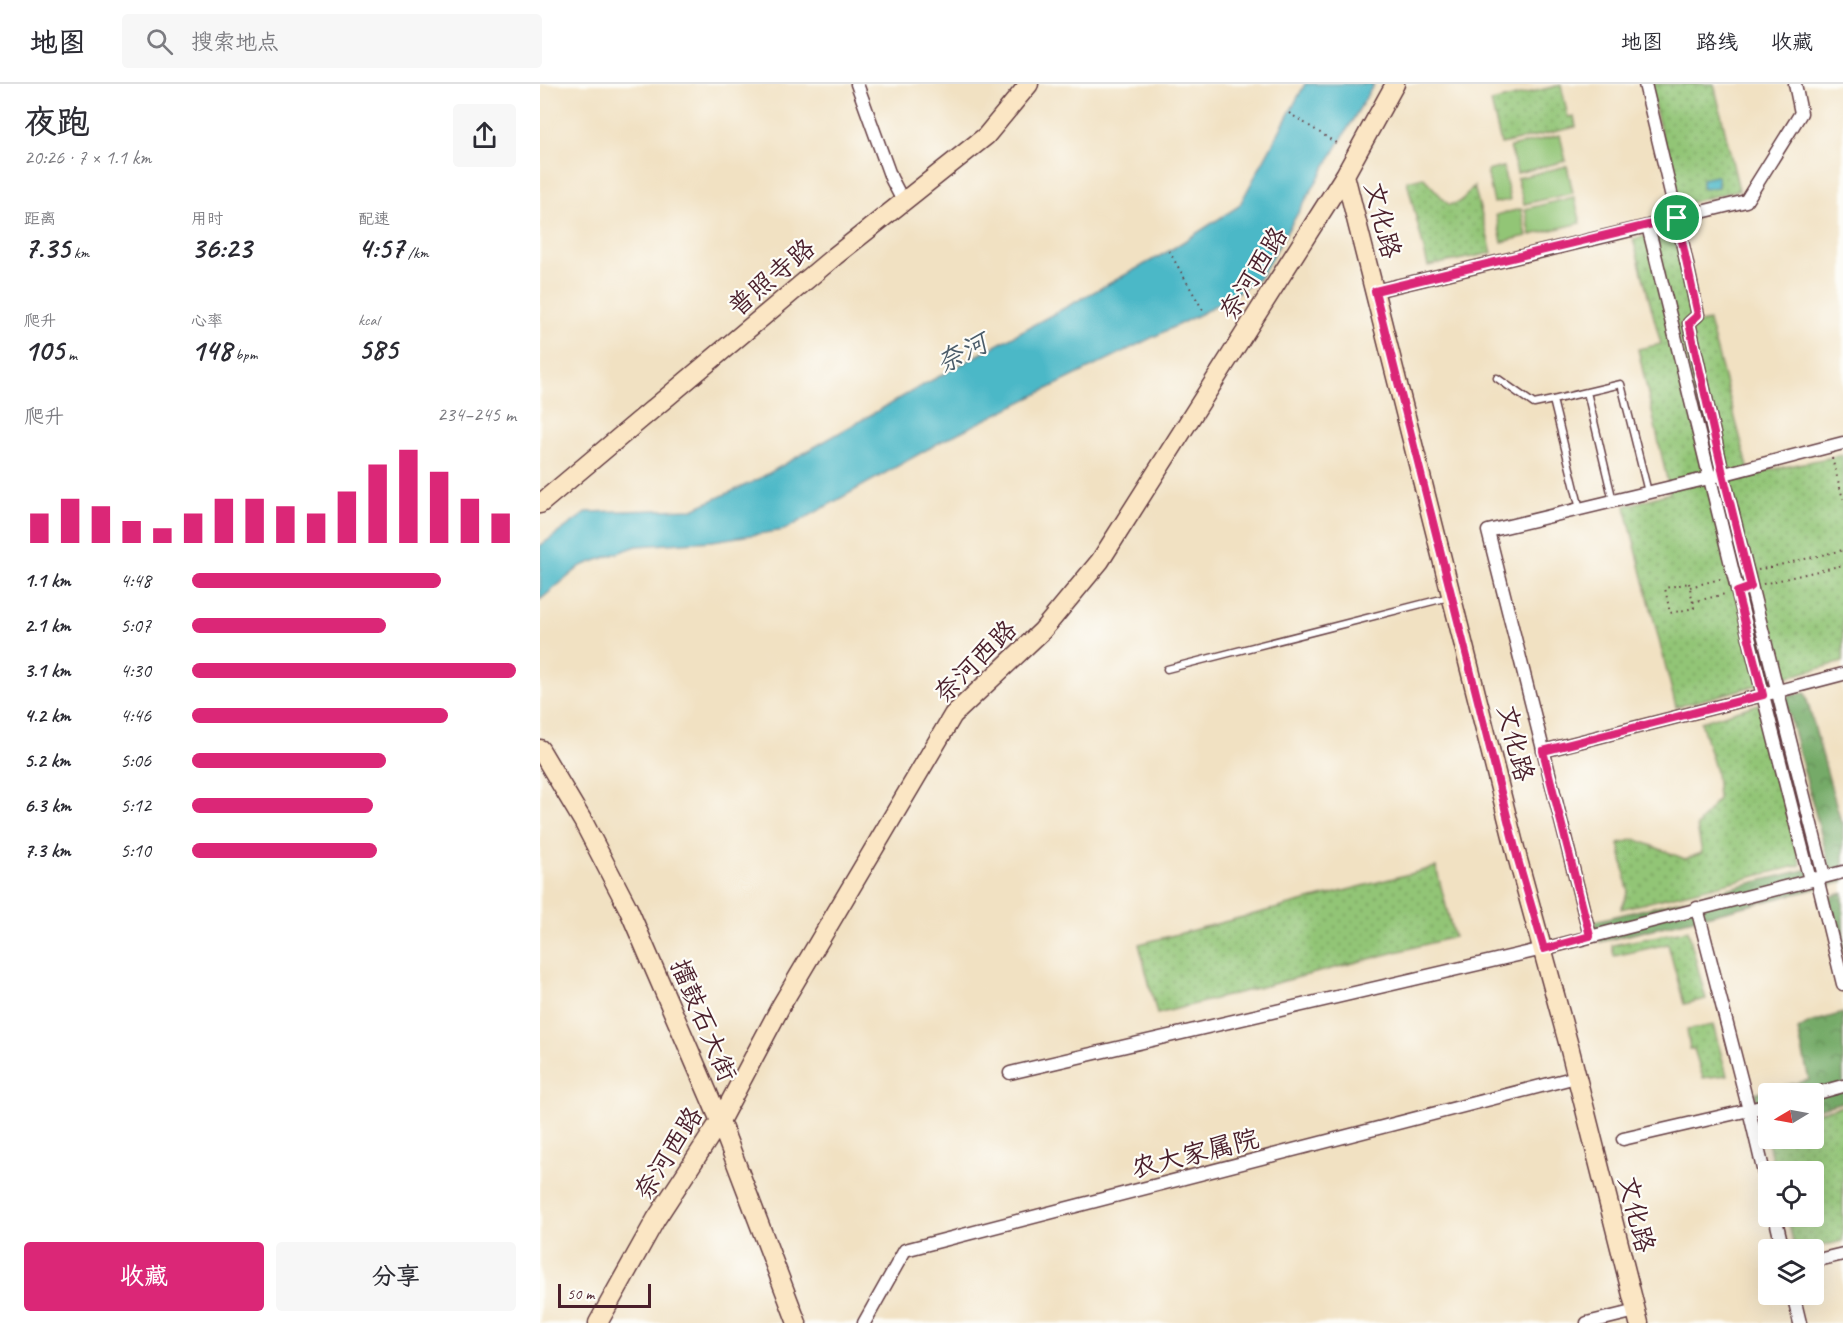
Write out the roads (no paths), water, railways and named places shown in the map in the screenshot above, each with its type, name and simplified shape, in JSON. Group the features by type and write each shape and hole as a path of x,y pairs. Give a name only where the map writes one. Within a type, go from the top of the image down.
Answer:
{"street":[{"path":"857,84 891,178 903,201"},
{"name":"普照寺路","path":"540,504 835,256 986,136 1029,84"},
{"name":"奈河西路","path":"598,1323 656,1219 720,1121 782,1004 953,715 1042,631 1100,561 1345,175 1395,84"},
{"path":"1645,84 1698,315 1689,323 1723,474 1778,691 1817,878 1843,984"},
{"path":"1375,291 1746,201 1801,112 1795,84"},
{"name":"文化路","path":"1345,175 1518,860 1544,949 1637,1317"},
{"path":"1648,226 1763,695 1817,878"},
{"path":"1590,936 1488,531 1843,443"},
{"path":"1543,751 1843,674"},
{"name":"擂鼓石大街","path":"540,749 584,823 628,908 720,1121 797,1323"},
{"path":"1010,1073 1544,949 1843,872"},
{"path":"1697,908 1761,1161"},
{"name":"农大家属院","path":"864,1323 905,1250 1576,1077"},
{"path":"1824,1091 1843,1086"},
{"path":"1623,1139 1758,1108"},
{"path":"1824,1259 1843,1254"},
{"path":"1796,1305 1800,1323"},
{"path":"1587,1323 1637,1317"}],"lane":[{"path":"1497,378 1534,404 1621,384 1648,492"},
{"path":"1587,392 1613,501"},
{"path":"1553,400 1580,508"},
{"path":"1167,669 1453,596"}],"water":[{"path":"1305,84 1374,84 1259,279 1204,312 942,441 784,530 712,541 637,546 581,566 540,600 540,546 587,512 693,509 757,480 916,389 1169,251 1239,206"},
{"path":"1716,176 1718,187 1704,189 1702,187 1702,179"}],"water label":[{"name":"奈河","path":"962,353"}]}
